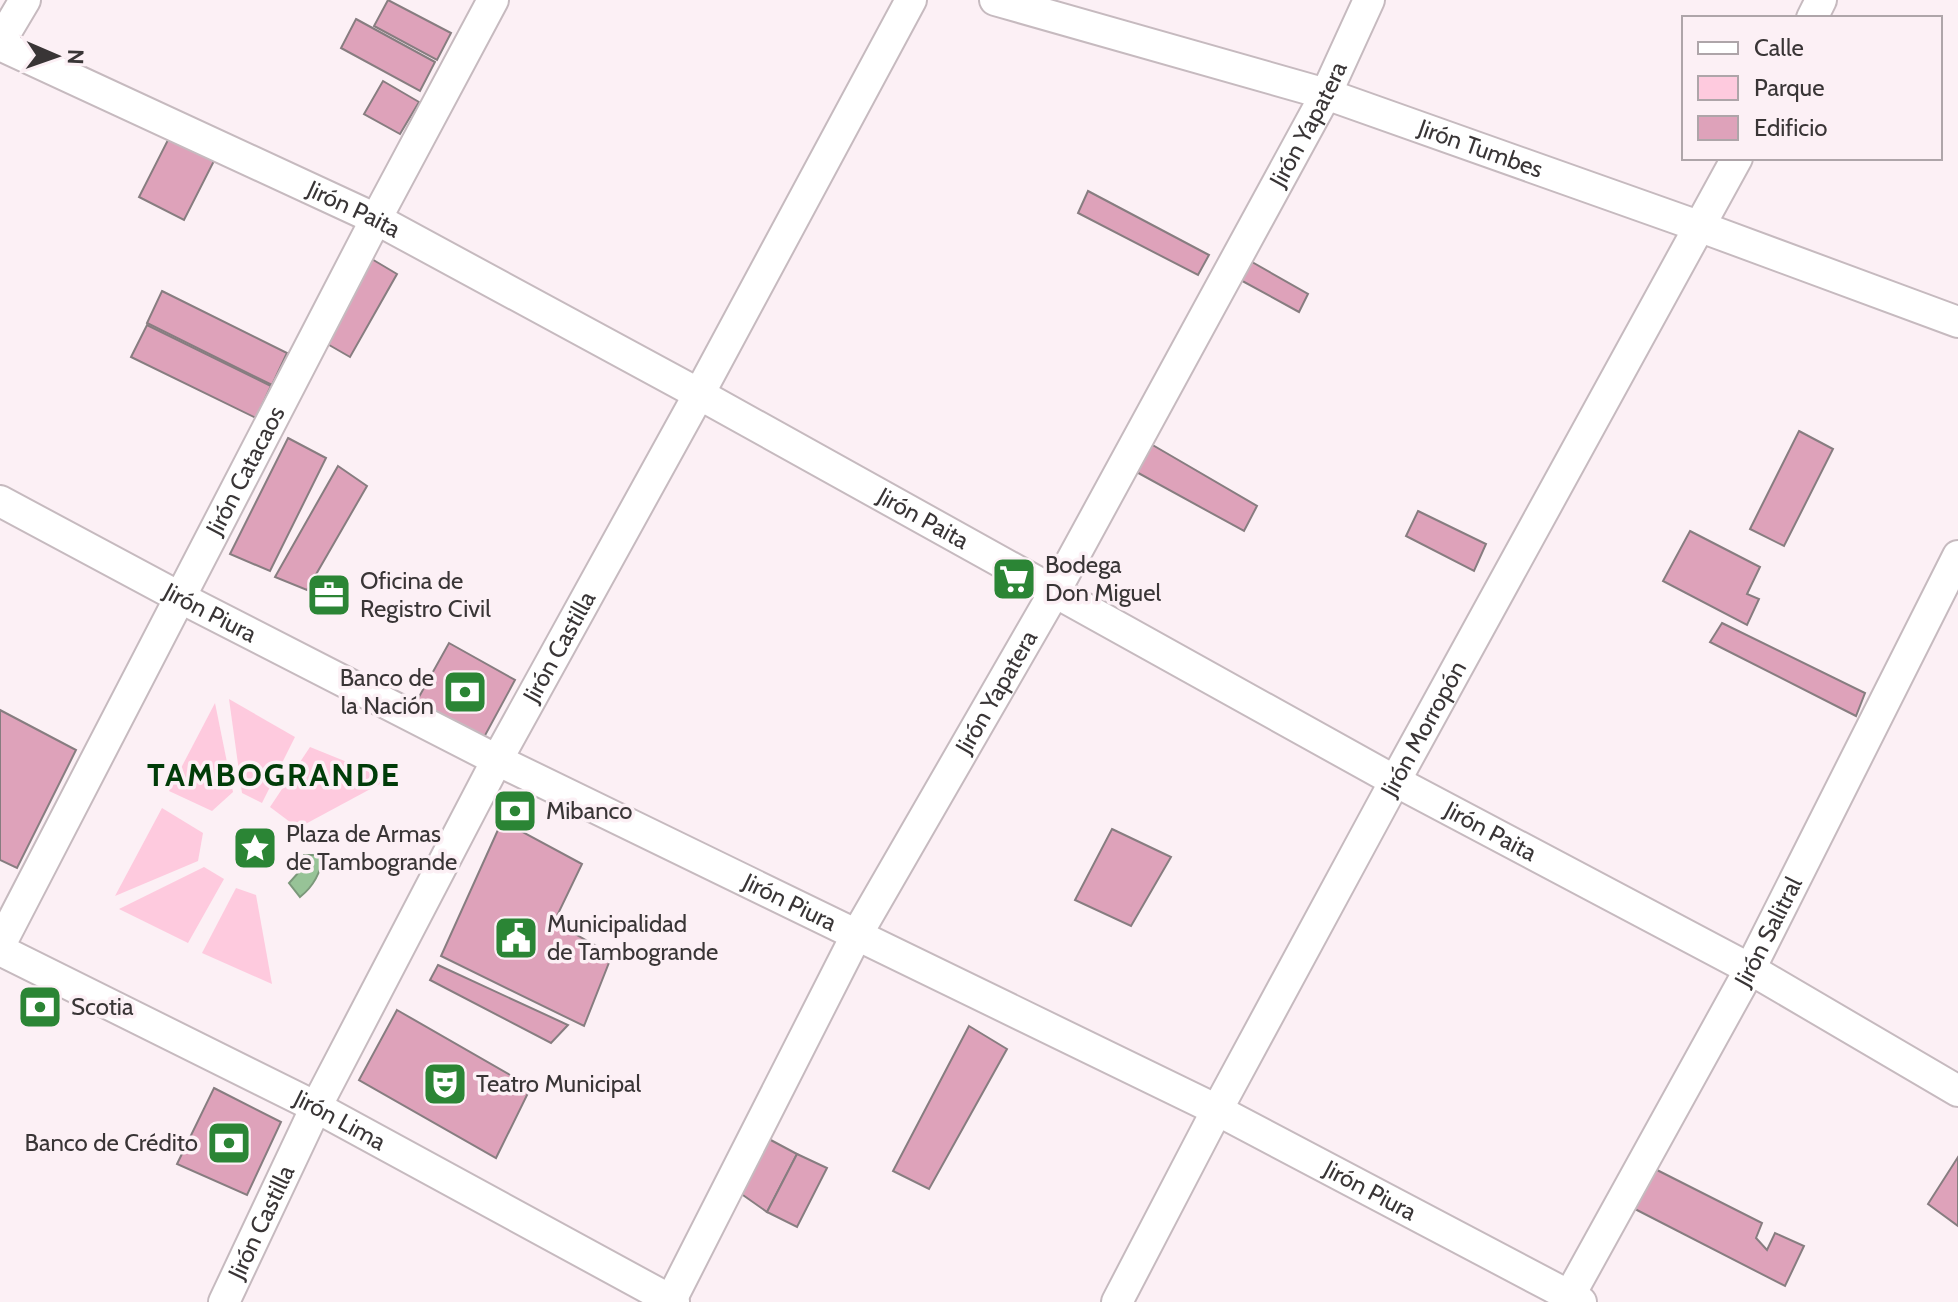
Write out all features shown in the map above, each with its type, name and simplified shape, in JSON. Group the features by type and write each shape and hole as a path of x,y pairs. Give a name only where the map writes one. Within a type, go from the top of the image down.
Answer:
{"street":[{"path":"0,43 25,0"},
{"name":"Jirón Catacaos","path":"0,948 376,219 493,0"},
{"name":"Jirón Castilla","path":"224,1302 316,1107 497,760 911,0"},
{"name":"Jirón Tumbes","path":"995,0 1326,94 1958,322"},
{"name":"Jirón Yapatera","path":"672,1302 856,936 1055,591 1326,94 1369,0"},
{"name":"Jirón Paita","path":"0,43 376,219 699,394 1395,781 1750,969 1958,1091"},
{"name":"Jirón Morropón","path":"1117,1302 1395,781 1736,160"},
{"name":"Jirón Piura","path":"0,501 497,760 1217,1110 1572,1300"},
{"name":"Jirón Salitral","path":"1572,1300 1750,969 1958,556"},
{"name":"Jirón Lima","path":"0,948 316,1107 672,1302"}],"green space":[{"path":"229,699 295,737 262,803 242,793"},
{"path":"215,703 233,792 212,811 169,791"},
{"path":"310,747 389,779 298,828 270,807"},
{"path":"162,808 203,833 198,861 115,896"},
{"path":"204,867 224,879 188,943 119,909"},
{"path":"236,888 256,895 272,984 202,953"}],"shaded area":[{"path":"304,855 323,855 316,879 300,897 289,883 299,872"}],"building":[{"path":"388,0 451,33 437,60 374,26"},
{"path":"356,19 435,62 420,91 341,48"},
{"path":"383,81 419,102 400,134 364,114"},
{"path":"172,132 217,155 184,220 139,197"},
{"path":"1088,191 1209,255 1198,275 1078,213"},
{"path":"365,255 397,274 350,357 317,338"},
{"path":"1245,258 1308,294 1299,312 1235,277"},
{"path":"162,291 287,353 272,385 147,323"},
{"path":"147,325 271,386 256,418 131,357"},
{"path":"1799,431 1833,449 1784,546 1750,529"},
{"path":"288,438 326,458 270,571 230,554"},
{"path":"1144,440 1257,506 1244,531 1131,469"},
{"path":"338,466 367,486 307,590 275,577"},
{"path":"1418,511 1486,544 1474,571 1406,536"},
{"path":"1690,531 1760,567 1747,594 1759,599 1747,625 1663,581"},
{"path":"1722,623 1865,693 1856,716 1710,642"},
{"name":"Banco de la Nación","path":"449,643 515,680 482,741 415,704"},
{"path":"0,710 76,750 17,868 0,860"},
{"name":"Municipalidad de Tambogrande","path":"502,821 582,864 554,922 612,955 584,1026 441,956"},
{"path":"1112,829 1171,857 1131,926 1075,900"},
{"path":"438,965 568,1025 551,1043 430,980"},
{"name":"Teatro Municipal","path":"397,1010 531,1087 496,1158 359,1080"},
{"path":"969,1026 1007,1049 929,1189 893,1171"},
{"name":"Banco de Crédito","path":"214,1088 281,1122 247,1195 177,1164"},
{"path":"767,1138 797,1154 767,1212 740,1193"},
{"path":"797,1154 827,1168 797,1227 767,1212"},
{"path":"1958,1157 1958,1226 1928,1204"},
{"path":"1653,1168 1762,1223 1756,1238 1767,1250 1775,1233 1804,1246 1785,1286 1631,1207"}],"place":[{"name":"Bodega Don Miguel","path":"1014,579"},
{"name":"Oficina de Registro Civil","path":"329,595"},
{"name":"Banco de la Nación","path":"465,692"},
{"name":"Mibanco","path":"515,811"},
{"name":"Plaza de Armas de Tambogrande","path":"255,848"},
{"name":"Municipalidad de Tambogrande","path":"516,938"},
{"name":"Scotia","path":"40,1007"},
{"name":"Teatro Municipal","path":"445,1084"},
{"name":"Banco de Crédito","path":"229,1143"}],"district":[{"name":"TAMBOGRANDE","path":"274,775"}]}
